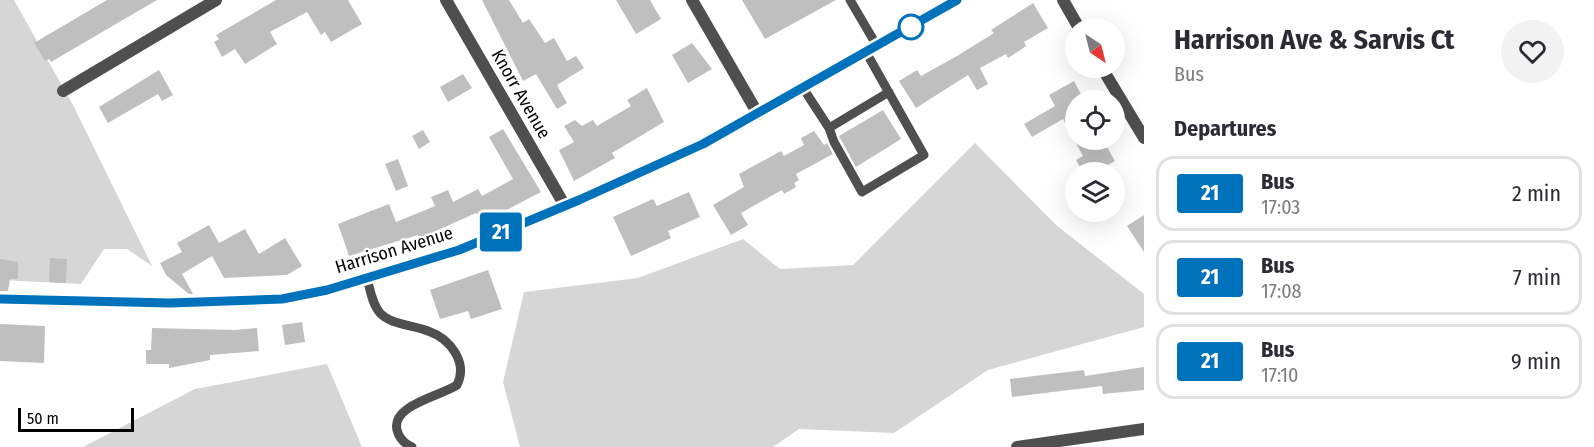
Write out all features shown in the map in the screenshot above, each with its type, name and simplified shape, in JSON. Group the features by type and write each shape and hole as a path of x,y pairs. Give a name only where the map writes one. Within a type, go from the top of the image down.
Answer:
{"main road":[{"name":"Harrison Avenue","path":"0,299 234,303 282,299 367,278 459,250 565,206 703,144 872,49 941,4 957,0"}],"street":[{"path":"63,91 216,0"},
{"name":"Knorr Avenue","path":"446,0 565,206"},
{"path":"692,0 758,114"},
{"path":"1063,0 1073,18"},
{"path":"1108,78 1144,138"},
{"path":"1017,447 1038,446 1144,429"}],"lane":[{"path":"803,88 829,128 834,142 862,192 924,155 889,92 850,0"},
{"path":"829,128 889,92"},
{"path":"367,278 380,313 388,319 431,331 454,350 463,374 457,385 410,406 399,415 396,425 398,434 407,445 412,447"}],"shaded area":[{"path":"0,0 14,0 74,107 152,266 127,249 104,249 81,284 0,280"},
{"path":"975,143 1056,225 1144,294 1144,327 988,370 894,433 799,429 773,447 520,447 503,382 524,292 638,278 743,239 780,269 853,265"},
{"path":"327,364 362,447 83,447 195,389"}],"building":[{"path":"107,0 157,0 51,62 49,59 45,61 34,43"},
{"path":"276,0 348,0 362,24 331,42 325,32 321,35 307,12 270,32 277,44 245,64 235,49 222,57 214,42 219,39 216,35"},
{"path":"482,0 509,0 523,23 529,19 545,43 554,38 567,61 576,56 584,68 557,85 567,103 557,109 536,74 523,81"},
{"path":"616,0 650,0 661,19 636,34"},
{"path":"742,0 836,0 765,39"},
{"path":"1033,3 1048,28 1024,42 1026,46 1008,58 1006,54 980,68 988,84 977,90 968,75 916,108 899,81 917,70 921,76 957,56 994,33 991,30"},
{"path":"692,43 712,69 688,83 672,55"},
{"path":"159,70 173,95 162,101 158,94 108,123 99,107"},
{"path":"463,74 472,88 448,102 440,87"},
{"path":"1074,81 1079,90 1065,90 1065,123 1063,119 1032,137 1024,124 1055,106 1049,95"},
{"path":"647,88 664,122 612,153 615,158 574,181 559,150 574,142 564,126 575,120 582,126 593,120 597,126 631,106 627,100"},
{"path":"883,110 901,139 856,167 839,136"},
{"path":"503,129 541,192 482,223 476,213 420,238 418,235 349,256 338,224 389,204 396,222 435,206 431,197 448,190 453,202 478,189 482,196 513,179 489,137"},
{"path":"423,130 430,142 419,149 412,136"},
{"path":"814,131 824,145 827,143 833,154 796,174 799,180 794,183 796,187 784,194 782,190 741,213 748,225 731,235 713,205 744,187 739,174 781,151 784,156 804,145 801,138"},
{"path":"1080,150 1109,150 1115,161 1077,162 1076,160 1083,156"},
{"path":"398,159 408,186 396,191 385,164"},
{"path":"689,192 700,217 668,231 671,238 631,256 613,217 653,199 657,206"},
{"path":"1144,215 1144,252 1127,226"},
{"path":"209,225 219,243 245,229 259,254 285,238 302,266 287,275 224,278 212,256 182,274 193,294 189,294 166,275 160,263 182,252 177,243"},
{"path":"50,258 67,259 66,283 49,282"},
{"path":"0,259 18,262 18,279 10,279 8,291 0,291"},
{"path":"488,270 502,309 471,319 468,311 440,319 430,290"},
{"path":"302,322 305,342 285,345 282,325"},
{"path":"0,324 45,326 44,363 0,361"},
{"path":"152,328 235,330 257,328 259,351 210,355 210,360 169,368 169,364 146,364 146,350 151,350"},
{"path":"1144,367 1144,390 1103,394 1102,386 1012,397 1010,379 1084,370 1085,376"}],"bus line":[{"name":"21","path":"0,299 170,303 234,303 282,299 327,290 459,250 579,200 703,144 957,0"}]}
